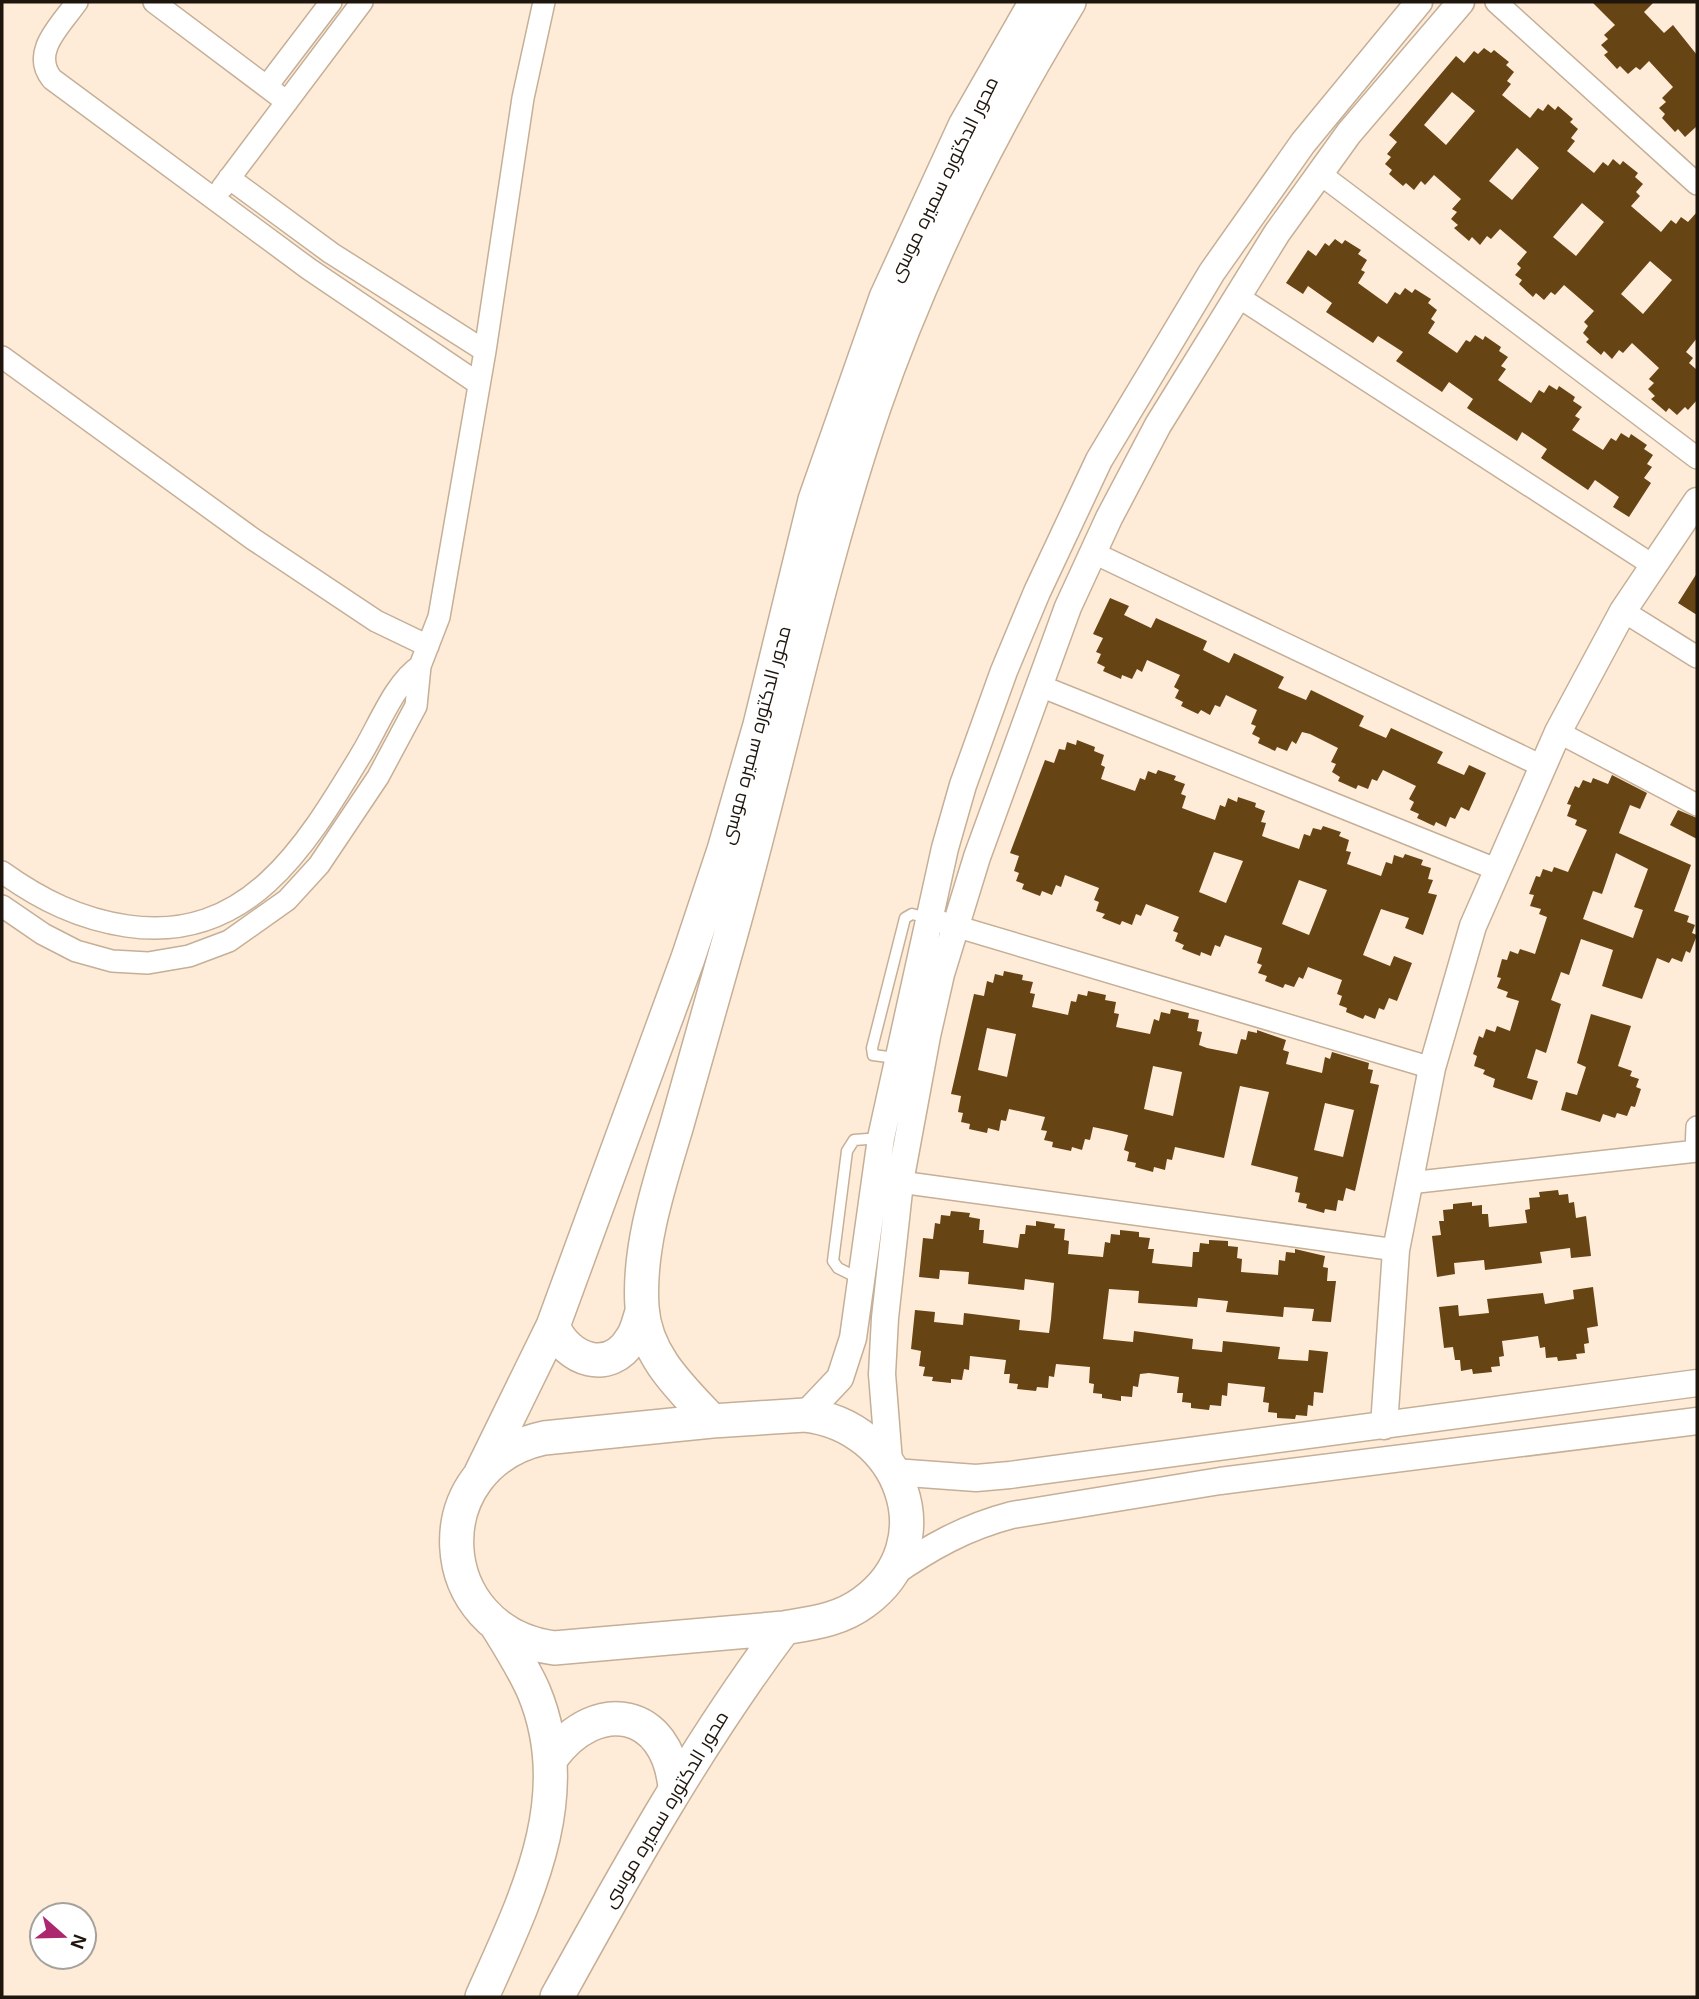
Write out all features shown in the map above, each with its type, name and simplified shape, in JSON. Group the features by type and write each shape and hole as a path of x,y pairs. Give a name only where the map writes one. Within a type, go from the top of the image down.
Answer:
{"main road":[{"name":"محور الدكتوره سميره موسى","path":"497,1626 473,1601 459,1569 459,1517 465,1500 553,1326 684,971 724,850 770,687 815,499 886,298 965,126 1037,2"},
{"name":"محور الدكتوره سميره موسى","path":"712,1421 663,1366 651,1347 642,1312 641,1278 656,1197 770,794 841,511 875,404 949,222 1002,118 1069,2"},
{"path":"553,1326 559,1339 571,1352 587,1359 604,1359 620,1352 632,1339 642,1312"},
{"path":"481,1473 505,1453 537,1439 712,1421 805,1415 837,1421 866,1438 892,1467 903,1498 905,1525 901,1551 889,1576 867,1601 845,1614 822,1622 784,1628 554,1648 524,1641 497,1626"},
{"path":"482,1997 522,1908 538,1861 548,1822 553,1785 552,1757 534,1691 497,1626"},
{"name":"محور الدكتوره سميره موسى","path":"556,1997 717,1721 784,1628"},
{"path":"552,1757 566,1738 583,1725 605,1718 627,1720 648,1729 664,1745 673,1765 676,1788"}],"street":[{"path":"77,2 44,50 45,71 52,79 315,273 479,384"},
{"path":"154,2 287,102"},
{"path":"267,86 331,2"},
{"path":"215,198 362,2"},
{"path":"2,906 43,934 76,951 112,961 148,963 189,956 229,941 287,900 319,865 360,804 416,706 421,666 439,617 485,351 523,98 544,2"},
{"path":"805,1415 840,1378 853,1338 881,1138 928,918 963,785 1004,671 1049,567 1128,407 1257,207 1351,81 1419,2"},
{"path":"1461,2 1380,95 1319,173 1237,296 1158,425 1094,553 1038,685 997,797 957,926 927,1036 900,1182 883,1352 892,1467 976,1478 1697,1383"},
{"path":"1496,2 1697,184"},
{"path":"1319,173 1697,458"},
{"path":"229,178 331,253 485,351"},
{"path":"315,273 331,253"},
{"path":"1237,296 1654,566"},
{"path":"2,357 254,539 376,621 428,646"},
{"path":"1128,407 1158,425"},
{"path":"1384,1426 1396,1250 1432,1068 1465,949 1558,732 1623,611 1697,501"},
{"path":"1094,553 1542,766"},
{"path":"1623,611 1697,657"},
{"path":"2,872 54,905 86,918 151,930 187,927 230,911 268,883 297,850 338,790 403,682 421,666"},
{"path":"1038,685 1498,870"},
{"path":"1558,732 1697,805"},
{"path":"338,790 360,804"},
{"path":"928,918 1432,1068"},
{"path":"1409,1183 1696,1151 1697,1127"},
{"path":"900,1182 1396,1250"},
{"path":"889,1576 937,1543 987,1521 1220,1481 1697,1421"},
{"path":"1216,1447 1220,1481"}],"building":[{"path":"1592,2 1654,2 1644,12 1664,33 1673,25 1697,55 1697,126 1685,137 1678,129 1675,132 1662,118 1665,114 1659,108 1666,102 1662,98 1673,87 1649,61 1640,70 1636,67 1628,74 1620,66 1617,69 1604,55 1608,52 1601,45 1608,39 1604,35 1615,25"},
{"path":"1484,48 1491,53 1494,50 1509,62 1506,65 1514,72 1507,81 1511,84 1502,95 1530,118 1538,108 1543,111 1548,104 1555,110 1558,106 1573,119 1570,122 1578,129 1571,138 1575,141 1567,151 1594,173 1603,162 1608,166 1613,159 1620,165 1623,161 1638,173 1635,177 1643,184 1636,192 1640,196 1631,206 1661,232 1671,220 1676,224 1681,217 1688,222 1697,212 1697,338 1686,352 1693,358 1689,363 1697,370 1697,400 1688,410 1685,407 1677,415 1669,408 1666,412 1651,399 1655,396 1648,389 1654,383 1649,379 1659,368 1632,343 1623,353 1619,350 1612,359 1604,351 1601,355 1586,342 1589,339 1583,333 1588,326 1584,322 1594,311 1564,285 1555,295 1551,292 1544,300 1536,293 1533,297 1519,284 1522,280 1515,275 1521,268 1517,264 1527,252 1500,229 1491,239 1487,236 1480,245 1472,237 1469,241 1454,228 1458,225 1451,219 1457,212 1452,209 1461,199 1434,175 1425,185 1421,181 1414,190 1406,183 1403,186 1389,174 1392,170 1385,164 1391,157 1387,154 1397,142 1389,135 1456,56 1464,63 1474,51 1478,54","holes":["1452,92 1475,111 1446,145 1424,125","1517,148 1539,168 1512,200 1489,181","1582,203 1604,222 1576,256 1553,237","1650,261 1672,280 1643,314 1621,294"]},
{"path":"1335,239 1342,244 1345,240 1361,250 1358,254 1367,260 1361,270 1365,272 1358,283 1387,304 1395,292 1400,295 1405,288 1412,293 1415,289 1431,299 1428,303 1437,310 1431,319 1435,322 1428,333 1457,353 1466,340 1470,342 1475,335 1483,340 1485,336 1501,347 1499,351 1508,357 1501,366 1506,369 1498,380 1531,403 1539,390 1544,393 1549,385 1557,390 1559,386 1575,397 1573,401 1582,407 1575,416 1580,419 1572,430 1603,450 1611,438 1616,441 1621,433 1629,438 1631,434 1647,445 1644,449 1653,455 1647,464 1652,467 1644,478 1651,483 1629,517 1613,507 1619,497 1595,480 1588,490 1541,458 1547,449 1522,432 1517,441 1467,408 1473,399 1449,382 1442,392 1396,361 1403,352 1378,336 1373,343 1326,312 1332,303 1308,286 1303,294 1286,283 1308,250 1316,256 1325,243 1329,246"},
{"path":"1697,573 1697,615 1678,603"},
{"path":"1110,598 1129,606 1124,615 1151,628 1156,618 1207,641 1203,650 1229,663 1234,653 1284,677 1278,688 1306,700 1311,690 1364,716 1359,726 1386,738 1391,728 1443,752 1437,763 1464,775 1469,765 1486,773 1469,811 1461,807 1455,819 1450,817 1446,827 1436,822 1434,826 1417,818 1419,814 1410,810 1414,802 1409,799 1416,786 1383,770 1377,781 1372,779 1368,789 1358,785 1356,789 1338,781 1340,777 1332,772 1336,764 1331,762 1338,748 1310,734 1302,732 1296,744 1292,741 1287,751 1277,747 1275,751 1258,743 1260,738 1252,734 1256,726 1251,724 1257,710 1226,695 1220,707 1215,705 1210,715 1201,710 1198,714 1181,706 1183,702 1175,698 1179,690 1174,687 1180,675 1147,660 1142,672 1137,669 1132,679 1122,675 1121,679 1103,671 1105,667 1097,663 1101,654 1096,652 1103,638 1093,634"},
{"path":"1077,740 1095,747 1094,751 1104,755 1101,765 1105,767 1101,779 1135,791 1140,778 1145,780 1148,771 1156,774 1158,770 1176,776 1174,780 1185,784 1181,794 1186,796 1182,808 1215,820 1220,805 1225,807 1228,798 1237,802 1238,797 1256,803 1255,807 1265,811 1261,822 1266,823 1262,836 1299,849 1304,834 1310,836 1313,828 1321,830 1323,826 1341,832 1339,836 1349,840 1346,851 1351,852 1347,864 1381,876 1386,862 1392,864 1394,855 1403,858 1405,854 1423,860 1421,865 1431,868 1428,879 1433,880 1428,893 1437,895 1423,935 1405,928 1409,918 1381,909 1363,955 1390,966 1394,956 1412,963 1397,1001 1389,998 1384,1010 1379,1008 1375,1019 1365,1015 1363,1019 1346,1012 1347,1008 1339,1005 1342,996 1337,994 1342,980 1308,967 1303,979 1299,977 1294,987 1285,984 1283,988 1265,981 1267,976 1258,973 1262,965 1257,963 1262,948 1225,935 1220,947 1215,945 1211,956 1201,952 1200,956 1182,949 1184,945 1175,941 1178,933 1173,931 1179,917 1146,904 1141,916 1136,914 1132,925 1122,921 1120,925 1102,918 1105,914 1096,911 1099,902 1094,900 1099,888 1065,875 1061,887 1056,885 1052,895 1042,891 1040,896 1022,889 1024,884 1016,881 1019,873 1014,871 1019,856 1010,853 1045,760 1054,763 1059,749 1065,750 1067,742 1076,745","holes":["1214,852 1243,861 1226,903 1199,892","1299,880 1327,890 1309,935 1282,924"]},
{"path":"1612,775 1647,793 1640,809 1630,805 1619,833 1691,865 1674,911 1689,916 1687,922 1695,925 1692,933 1697,935 1690,953 1686,951 1682,962 1672,958 1669,963 1657,958 1642,999 1602,986 1613,950 1581,939 1569,975 1561,972 1551,1000 1561,1004 1546,1053 1536,1049 1527,1078 1538,1081 1532,1100 1493,1087 1495,1079 1483,1074 1485,1070 1474,1066 1477,1056 1473,1054 1479,1036 1483,1038 1486,1029 1495,1032 1497,1026 1510,1031 1519,1001 1506,997 1508,992 1497,988 1501,978 1497,977 1502,959 1507,960 1510,951 1518,954 1520,949 1535,954 1547,917 1539,914 1541,909 1530,906 1534,895 1529,894 1536,876 1540,877 1543,869 1552,872 1554,867 1568,872 1587,830 1575,825 1577,820 1567,816 1571,805 1567,804 1575,786 1579,788 1583,780 1591,783 1593,778 1608,784","holes":["1616,853 1648,869 1634,907 1643,910 1633,938 1583,919 1593,891 1602,894"]},
{"path":"1678,810 1697,818 1697,839 1670,825"},
{"path":"1004,971 1023,975 1022,980 1033,982 1030,993 1035,994 1032,1007 1068,1015 1071,1001 1076,1002 1078,994 1087,996 1088,991 1106,995 1105,1000 1116,1002 1114,1013 1119,1014 1116,1027 1150,1034 1154,1019 1159,1021 1161,1012 1170,1014 1171,1009 1189,1013 1188,1018 1199,1020 1197,1031 1202,1032 1199,1045 1207,1048 1237,1054 1241,1039 1246,1040 1248,1031 1257,1033 1257,1030 1286,1040 1283,1050 1289,1052 1286,1064 1322,1073 1325,1057 1330,1059 1332,1052 1369,1063 1368,1069 1373,1070 1370,1083 1379,1085 1355,1191 1346,1188 1343,1201 1338,1200 1336,1211 1325,1209 1324,1213 1306,1208 1307,1204 1298,1202 1300,1193 1295,1192 1298,1177 1251,1165 1269,1092 1240,1086 1224,1158 1175,1147 1172,1160 1167,1159 1165,1170 1154,1167 1153,1172 1135,1167 1136,1163 1127,1161 1129,1152 1124,1150 1128,1135 1112,1131 1093,1127 1090,1140 1085,1139 1082,1150 1072,1147 1071,1151 1052,1147 1053,1142 1044,1140 1047,1131 1041,1130 1045,1117 1009,1109 1006,1121 1001,1120 999,1131 988,1128 987,1133 969,1129 970,1124 961,1122 963,1113 958,1112 961,1096 951,1094 974,994 984,996 987,981 993,983 995,974 1003,976","holes":["987,1028 1016,1034 1007,1077 978,1070","1153,1066 1182,1072 1173,1116 1144,1109","1325,1103 1354,1110 1343,1157 1314,1150"]},
{"path":"1591,1014 1631,1026 1618,1066 1632,1071 1630,1076 1639,1079 1636,1087 1641,1089 1635,1107 1631,1106 1627,1116 1617,1113 1615,1118 1603,1114 1600,1122 1561,1110 1566,1092 1577,1095 1586,1067 1577,1063"},
{"path":"1558,1190 1559,1195 1568,1194 1569,1203 1574,1202 1576,1218 1586,1216 1591,1256 1571,1258 1570,1248 1540,1252 1542,1263 1485,1270 1484,1260 1454,1263 1455,1274 1437,1277 1432,1236 1441,1235 1439,1221 1444,1221 1443,1210 1453,1209 1453,1204 1472,1202 1472,1206 1482,1205 1482,1214 1488,1214 1489,1227 1527,1223 1525,1210 1530,1209 1529,1198 1540,1197 1539,1192"},
{"path":"951,1211 970,1213 969,1217 980,1219 979,1230 984,1230 983,1243 1018,1248 1020,1234 1025,1234 1026,1225 1036,1226 1036,1221 1055,1224 1054,1228 1065,1229 1064,1240 1069,1241 1068,1254 1103,1257 1105,1242 1110,1243 1111,1234 1120,1235 1120,1230 1139,1232 1139,1237 1150,1238 1148,1249 1154,1249 1152,1263 1192,1267 1193,1252 1199,1252 1200,1243 1209,1244 1209,1240 1228,1241 1228,1246 1238,1247 1237,1258 1242,1259 1241,1272 1278,1275 1279,1260 1285,1261 1286,1252 1295,1253 1295,1249 1325,1256 1323,1267 1328,1268 1327,1281 1336,1281 1331,1322 1312,1321 1314,1309 1284,1307 1283,1317 1226,1312 1228,1301 1198,1298 1197,1307 1138,1303 1139,1291 1109,1289 1103,1339 1133,1342 1134,1331 1193,1339 1192,1349 1222,1352 1223,1341 1280,1347 1278,1359 1308,1361 1309,1350 1328,1352 1323,1393 1314,1392 1313,1406 1308,1405 1307,1416 1296,1415 1295,1419 1277,1418 1277,1413 1268,1412 1269,1403 1263,1402 1265,1387 1228,1383 1227,1396 1222,1395 1221,1406 1210,1405 1209,1410 1191,1408 1191,1403 1182,1402 1183,1393 1177,1393 1179,1377 1149,1373 1140,1374 1138,1387 1133,1386 1132,1397 1121,1396 1121,1401 1102,1398 1102,1394 1093,1393 1094,1384 1089,1383 1090,1367 1056,1364 1054,1377 1049,1376 1048,1388 1037,1387 1036,1391 1017,1389 1018,1384 1009,1383 1010,1374 1004,1374 1006,1360 970,1356 969,1370 964,1369 962,1380 951,1379 951,1383 932,1381 933,1377 923,1376 925,1367 919,1366 921,1351 911,1349 915,1310 935,1312 934,1322 963,1325 964,1313 1020,1320 1019,1330 1049,1333 1051,1319 1054,1283 1025,1279 1024,1290 968,1284 969,1272 940,1270 939,1279 919,1277 923,1238 933,1239 935,1223 940,1224 941,1215 950,1216"},
{"path":"1593,1287 1598,1326 1587,1328 1589,1343 1584,1344 1585,1353 1576,1354 1577,1359 1558,1361 1557,1357 1546,1358 1545,1347 1540,1348 1538,1336 1502,1341 1504,1356 1499,1357 1500,1366 1491,1367 1492,1372 1473,1374 1472,1369 1461,1371 1460,1360 1455,1360 1453,1347 1444,1348 1439,1307 1458,1305 1459,1316 1489,1313 1487,1299 1543,1293 1545,1304 1574,1299 1573,1290"}]}
